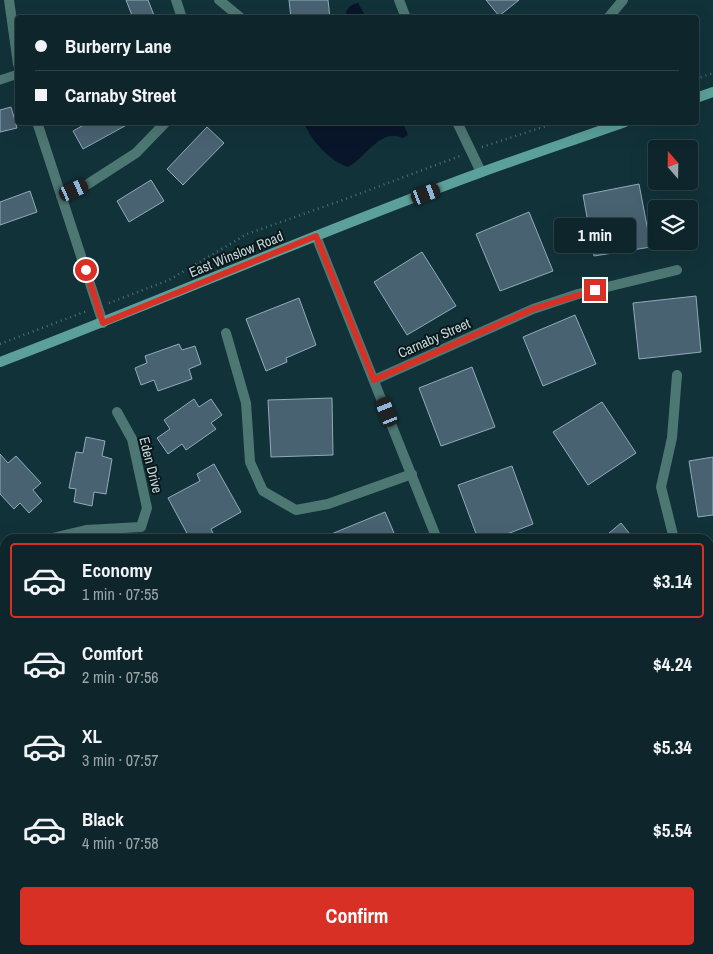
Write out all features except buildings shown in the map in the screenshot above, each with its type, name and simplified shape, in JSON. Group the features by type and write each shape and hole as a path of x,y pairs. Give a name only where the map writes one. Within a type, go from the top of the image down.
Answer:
{"main road":[{"path":"699,97 713,92"},
{"name":"East Winslow Road","path":"0,362 103,323 316,236 481,172 616,125"}],"street":[{"path":"9,0 15,45"},
{"path":"176,0 181,15"},
{"path":"219,0 237,15"},
{"path":"399,0 405,15"},
{"path":"610,15 623,0"},
{"path":"38,125 103,323"},
{"path":"61,196 88,184 136,153 163,125"},
{"path":"458,125 481,172"},
{"path":"316,236 435,534"},
{"name":"Carnaby Street","path":"374,380 533,309 578,294 677,270"},
{"path":"226,334 246,403 250,462 263,491 296,510 328,504 412,474"},
{"path":"673,534 661,487 672,438 677,375"},
{"name":"Eden Drive","path":"69,534 86,530 141,527 148,508 132,439 117,412"}],"lane":[{"path":"0,80 15,75"}],"path":[{"path":"699,78 713,74"},
{"path":"0,344 169,280 247,234 549,125"}],"water":[{"path":"358,3 365,15 346,15 352,5"},
{"path":"305,125 404,125 408,135 403,138 385,137 348,167 327,155 311,136"}],"route":[{"path":"86,270 103,323 316,236 374,380 533,309 595,290"}]}
